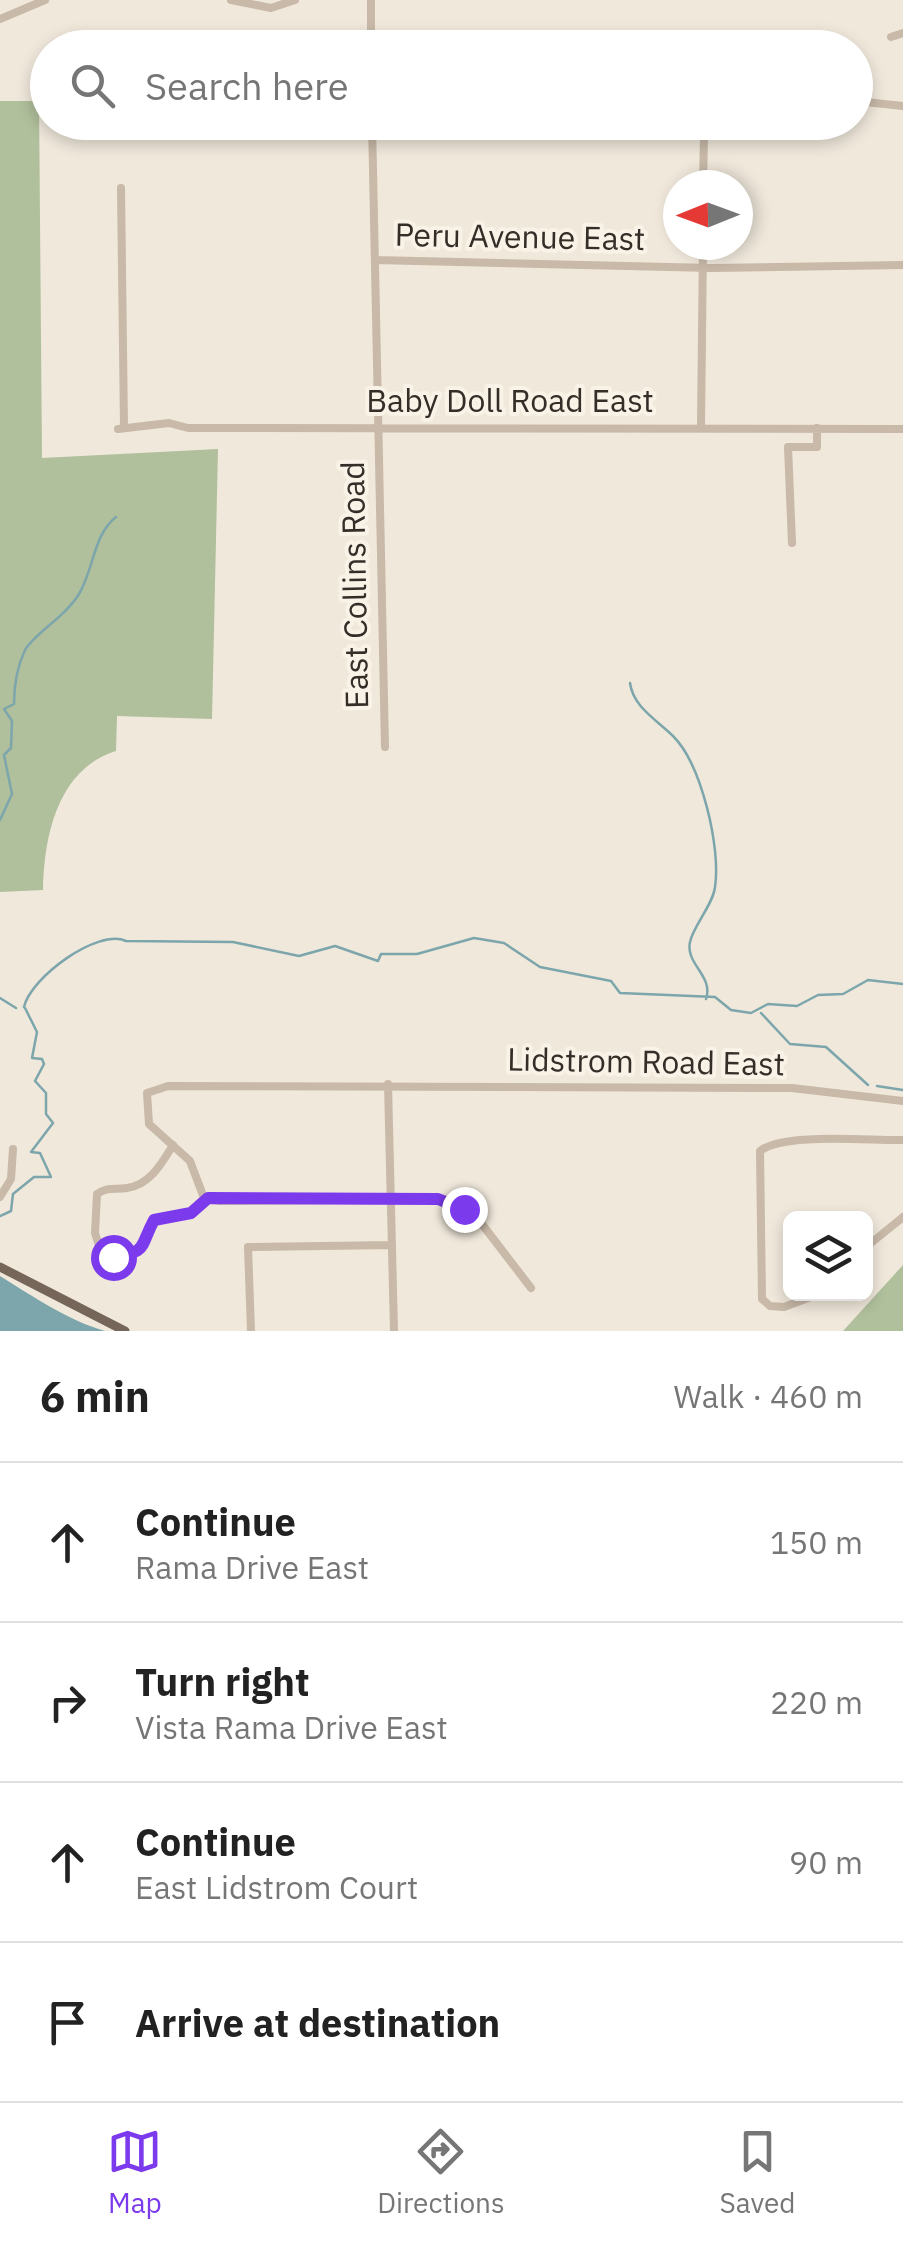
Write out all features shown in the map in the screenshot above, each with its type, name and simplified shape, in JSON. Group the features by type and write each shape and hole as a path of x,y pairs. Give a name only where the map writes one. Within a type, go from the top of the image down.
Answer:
{"main road":[{"path":"0,1266 125,1331"}],"street":[{"path":"0,19 45,0"},
{"path":"231,0 271,8 295,0"},
{"path":"370,0 371,30"},
{"path":"891,37 903,33"},
{"path":"873,103 903,106"},
{"name":"East Collins Road","path":"372,140 385,746"},
{"path":"704,140 704,170"},
{"name":"Baby Doll Road East","path":"121,188 121,428 155,423 188,428 903,429"},
{"name":"Peru Avenue East","path":"375,260 903,265"},
{"path":"701,426 703,260"},
{"path":"792,544 788,447 817,446 817,428"},
{"path":"388,1084 394,1331"},
{"name":"Lidstrom Road East","path":"172,1145 149,1124 148,1093 156,1089 388,1084 792,1088 903,1101"},
{"path":"800,1301 784,1307 770,1306 762,1299 760,1152 776,1143 798,1141 903,1140"},
{"path":"208,1198 199,1189 197,1170 172,1145 144,1182 132,1188 106,1188 97,1194 95,1233 102,1255 135,1254 145,1247 154,1220 191,1213 208,1198 438,1199 475,1215 532,1288"},
{"path":"0,1197 10,1179 13,1149"},
{"path":"873,1241 903,1216"},
{"path":"251,1331 248,1247 392,1245"}],"green space":[{"path":"0,101 30,101 30,140 39,140 42,458 218,449 212,719 117,716 116,751 80,773 58,807 47,848 43,890 0,892"},
{"path":"903,1265 903,1331 843,1331 873,1301"}],"water":[{"path":"0,1276 64,1314 105,1331 0,1331"}],"waterway":[{"path":"0,820 12,794 4,755 11,748 12,721 4,709 14,704 22,656 79,594 98,543 116,517"},
{"path":"630,683 641,706 683,749 707,808 715,851 715,887 690,942 692,957 706,983 706,999"},
{"path":"24,1007 39,982 67,958 83,948 114,939 233,942 299,956 335,946 378,961 381,954 417,954 474,938 504,943 540,967 611,981 620,993 715,997 731,1010 751,1013 768,1004 797,1006 818,995 843,994 868,980 903,984"},
{"path":"0,998 16,1008"},
{"path":"0,1216 11,1211 13,1194 34,1177 51,1177 40,1153 31,1152 53,1123 46,1114 46,1093 35,1081 44,1064 42,1059 32,1058 37,1032 25,1008"},
{"path":"761,1013 790,1044 826,1047 868,1085"},
{"path":"877,1086 903,1090"}],"route":[{"path":"113,1257 135,1254 145,1247 154,1220 191,1213 208,1198 220,1202 438,1199 464,1209"}]}
